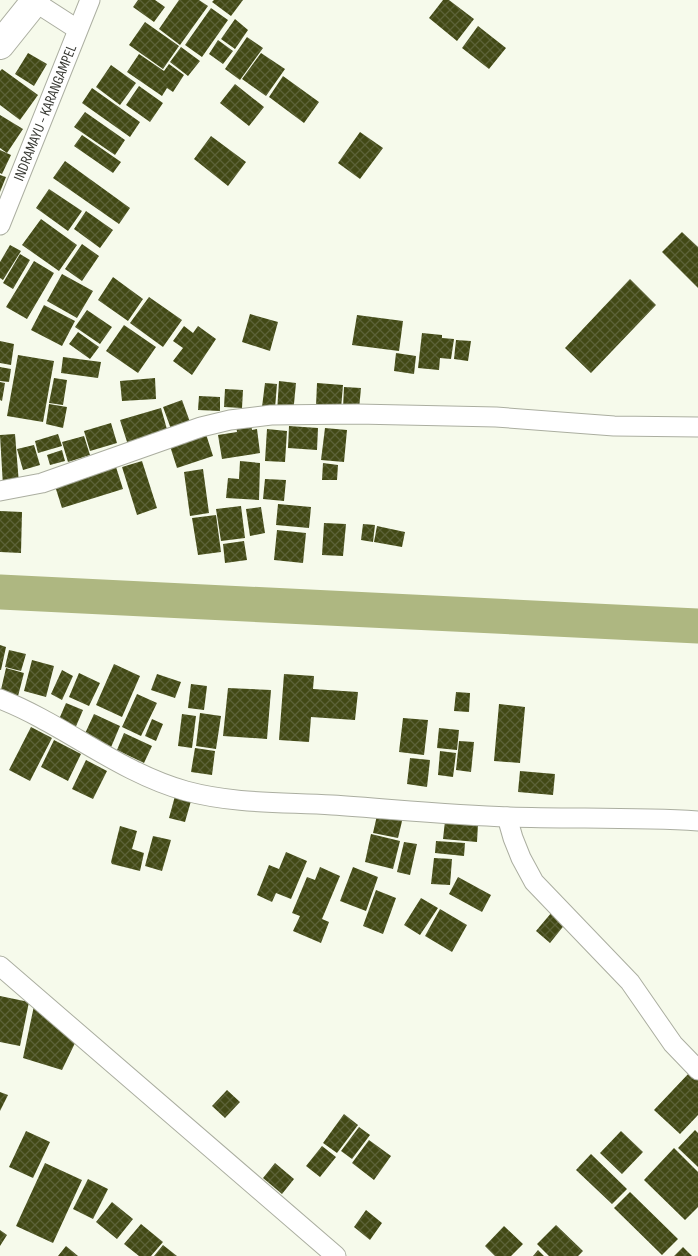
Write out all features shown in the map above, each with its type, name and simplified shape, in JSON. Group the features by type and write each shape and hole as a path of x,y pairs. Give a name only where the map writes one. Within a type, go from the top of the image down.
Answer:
{"main road":[{"path":"0,45 36,1"}],"street":[{"name":"INDRAMAYU - KARANGAMPEL","path":"0,225 90,0"},
{"path":"36,1 77,29"},
{"path":"0,491 42,483 201,427 230,420 271,416 357,414 496,417 614,426 698,427"},
{"path":"0,699 19,707 127,767 184,790 209,796 241,801 325,804 507,817 698,821"},
{"path":"507,817 512,838 534,882 630,982 673,1044 698,1070"},
{"path":"0,966 336,1256"}],"building":[{"path":"138,0 155,0 165,7 154,22 133,7"},
{"path":"179,0 199,0 208,6 180,45 159,29"},
{"path":"214,0 243,0 231,16 212,2"},
{"path":"443,0 449,0 474,19 457,41 429,18"},
{"path":"211,8 228,20 202,57 185,45"},
{"path":"235,19 248,30 235,49 221,39"},
{"path":"145,22 179,46 163,69 129,45"},
{"path":"478,26 506,48 489,69 462,48"},
{"path":"247,37 263,48 240,80 225,69"},
{"path":"218,40 233,51 223,64 209,54"},
{"path":"181,47 200,61 188,76 170,62"},
{"path":"28,53 47,64 34,86 15,74"},
{"path":"261,53 285,69 266,96 242,79"},
{"path":"139,54 164,71 169,64 184,75 173,92 167,88 162,96 127,72"},
{"path":"111,65 136,83 120,105 96,87"},
{"path":"2,69 38,95 20,120 0,105 0,71"},
{"path":"283,76 319,102 304,123 269,97"},
{"path":"235,84 264,107 249,126 220,103"},
{"path":"139,86 163,103 150,122 126,105"},
{"path":"92,88 140,122 130,137 82,103"},
{"path":"85,112 125,140 115,155 74,127"},
{"path":"0,115 23,129 7,153 0,148"},
{"path":"360,132 383,148 360,179 338,163"},
{"path":"82,135 121,162 113,173 74,146"},
{"path":"211,136 246,162 228,186 194,159"},
{"path":"0,150 11,155 2,174 0,173"},
{"path":"65,161 130,208 119,224 53,178"},
{"path":"0,175 6,177 0,192"},
{"path":"49,189 82,211 68,231 36,208"},
{"path":"86,211 113,230 100,248 74,229"},
{"path":"41,219 77,245 59,271 22,245"},
{"path":"682,232 698,247 698,288 662,252"},
{"path":"82,244 99,256 82,281 65,269"},
{"path":"10,245 21,251 3,280 0,278 0,262"},
{"path":"20,254 30,260 13,289 3,283"},
{"path":"34,261 54,273 27,319 6,307"},
{"path":"62,274 93,291 77,318 47,301"},
{"path":"113,277 143,299 128,321 98,300"},
{"path":"630,279 656,305 591,373 565,348"},
{"path":"149,297 182,320 163,347 130,323"},
{"path":"44,305 75,321 62,346 31,330"},
{"path":"87,310 112,327 100,344 75,327"},
{"path":"250,314 278,322 270,351 242,342"},
{"path":"357,315 403,321 399,351 352,345"},
{"path":"124,325 156,347 138,373 106,351"},
{"path":"184,326 193,333 198,326 216,339 192,375 173,361 183,348 173,341"},
{"path":"78,332 99,347 90,359 69,344"},
{"path":"422,333 442,335 442,338 454,339 451,359 440,358 439,370 418,368"},
{"path":"456,340 471,341 468,361 454,359"},
{"path":"0,341 14,344 11,365 0,363"},
{"path":"396,353 416,356 414,374 394,371"},
{"path":"18,355 54,361 43,422 7,416"},
{"path":"63,357 101,362 98,378 61,373"},
{"path":"0,367 11,369 9,382 0,381"},
{"path":"54,378 67,380 63,405 49,403"},
{"path":"155,378 156,399 122,401 120,381"},
{"path":"279,381 296,383 293,414 277,412"},
{"path":"0,382 5,383 2,401 0,400"},
{"path":"265,383 277,384 275,408 262,407"},
{"path":"317,383 343,385 341,409 316,406"},
{"path":"344,387 361,388 359,409 343,408"},
{"path":"225,389 243,390 242,408 224,407"},
{"path":"199,396 220,397 220,411 198,410"},
{"path":"182,400 190,422 171,429 163,407"},
{"path":"49,404 67,407 63,428 46,424"},
{"path":"161,408 168,433 128,445 120,420"},
{"path":"251,422 252,430 257,429 260,453 222,459 218,435 237,432 236,425"},
{"path":"111,423 117,443 90,451 84,431"},
{"path":"289,426 318,428 317,450 288,448"},
{"path":"325,428 347,430 344,462 321,460"},
{"path":"267,429 287,431 285,462 265,461"},
{"path":"205,431 213,456 177,468 169,443"},
{"path":"15,434 19,484 3,486 0,435"},
{"path":"58,434 62,446 38,453 35,441"},
{"path":"84,436 90,455 68,462 62,442"},
{"path":"34,445 40,465 23,470 17,449"},
{"path":"62,450 65,461 50,465 47,455"},
{"path":"142,461 157,508 137,515 122,467"},
{"path":"240,461 260,463 259,500 226,498 228,478 239,479"},
{"path":"323,463 338,465 337,480 322,480"},
{"path":"116,467 123,489 62,508 55,486"},
{"path":"203,469 209,513 190,516 184,472"},
{"path":"265,479 286,480 284,501 263,499"},
{"path":"278,504 311,507 309,528 276,525"},
{"path":"241,506 245,538 221,541 216,509"},
{"path":"261,507 265,533 250,536 246,509"},
{"path":"0,511 22,512 21,553 0,552"},
{"path":"216,515 221,552 198,555 192,518"},
{"path":"324,523 346,524 343,556 322,555"},
{"path":"363,524 375,525 373,542 361,540"},
{"path":"377,526 405,532 402,547 374,542"},
{"path":"277,530 306,533 303,563 274,560"},
{"path":"244,541 247,560 225,563 223,544"},
{"path":"0,645 6,647 1,670 0,670"},
{"path":"9,650 26,654 21,671 5,667"},
{"path":"32,660 54,666 46,697 24,691"},
{"path":"114,664 140,676 122,717 96,705"},
{"path":"6,668 24,673 17,700 0,694"},
{"path":"62,670 73,676 62,700 51,694"},
{"path":"79,673 100,683 89,706 69,697"},
{"path":"157,674 181,682 175,698 151,690"},
{"path":"284,674 314,676 313,689 358,692 355,720 311,717 309,742 279,740"},
{"path":"191,684 207,686 204,710 188,708"},
{"path":"228,688 271,690 267,739 223,736"},
{"path":"456,692 470,693 469,712 454,711"},
{"path":"137,694 157,703 141,736 122,727"},
{"path":"66,703 83,710 74,731 57,724"},
{"path":"499,704 525,707 520,763 494,761"},
{"path":"200,713 221,716 216,749 196,746"},
{"path":"94,714 120,726 109,752 82,740"},
{"path":"182,714 196,716 192,748 178,746"},
{"path":"403,718 428,720 424,755 399,752"},
{"path":"152,719 163,724 156,741 145,736"},
{"path":"31,727 52,738 30,781 9,770"},
{"path":"439,728 459,730 457,750 437,748"},
{"path":"124,733 152,746 144,763 117,750"},
{"path":"54,740 81,754 68,781 41,767"},
{"path":"459,741 474,742 471,772 456,770"},
{"path":"195,748 215,751 212,775 191,772"},
{"path":"440,751 456,753 453,777 438,775"},
{"path":"410,758 430,760 427,787 407,784"},
{"path":"86,760 107,771 93,799 72,789"},
{"path":"520,771 555,774 553,795 518,792"},
{"path":"175,796 191,801 185,822 169,818"},
{"path":"378,811 403,817 398,838 373,833"},
{"path":"445,821 478,824 477,842 443,839"},
{"path":"120,826 137,831 132,849 144,853 140,871 112,864 111,862"},
{"path":"371,834 400,841 393,869 365,862"},
{"path":"153,836 171,840 162,871 145,866"},
{"path":"436,841 465,843 464,856 435,853"},
{"path":"404,842 417,844 410,875 397,872"},
{"path":"286,852 307,861 291,899 276,893 272,902 257,895 269,865 279,869"},
{"path":"434,858 452,859 450,885 431,884"},
{"path":"320,867 340,876 322,919 329,922 321,943 293,931 300,916 292,913 307,877 315,880"},
{"path":"353,867 378,877 366,911 340,901"},
{"path":"458,877 491,895 482,912 449,894"},
{"path":"376,890 396,898 383,934 363,926"},
{"path":"421,898 438,908 420,935 404,925"},
{"path":"440,909 467,925 452,952 425,936"},
{"path":"552,912 566,923 550,943 536,931"},
{"path":"0,996 29,1002 20,1046 0,1042"},
{"path":"35,1001 76,1041 62,1070 23,1058"},
{"path":"690,1072 698,1080 698,1115 680,1134 654,1110"},
{"path":"227,1090 240,1102 225,1118 212,1106"},
{"path":"0,1092 8,1095 0,1111"},
{"path":"344,1114 358,1125 337,1153 323,1143"},
{"path":"359,1127 370,1135 352,1159 341,1151"},
{"path":"695,1130 698,1133 698,1167 678,1148"},
{"path":"26,1131 50,1142 33,1178 9,1167"},
{"path":"621,1131 643,1152 622,1174 600,1153"},
{"path":"369,1140 391,1156 374,1180 352,1163"},
{"path":"322,1146 336,1157 320,1177 306,1166"},
{"path":"674,1148 698,1172 698,1207 685,1220 644,1180"},
{"path":"591,1154 627,1189 612,1204 576,1170"},
{"path":"45,1163 82,1180 53,1243 16,1226"},
{"path":"275,1163 294,1179 282,1194 263,1178"},
{"path":"88,1179 108,1189 93,1219 73,1209"},
{"path":"630,1192 678,1239 662,1255 614,1208"},
{"path":"112,1202 133,1219 117,1239 96,1222"},
{"path":"366,1210 382,1223 370,1240 354,1227"},
{"path":"141,1224 163,1242 151,1256 139,1256 124,1244"},
{"path":"556,1225 583,1251 578,1256 549,1256 537,1244"},
{"path":"504,1226 523,1244 511,1256 495,1256 485,1246"},
{"path":"0,1230 7,1235 0,1246"},
{"path":"163,1245 177,1256 154,1256"},
{"path":"66,1246 78,1256 58,1256"},
{"path":"683,1247 692,1256 674,1256"},
{"path":"538,1250 544,1256 533,1256"}],"waterway":[{"path":"0,592 698,626"}]}
